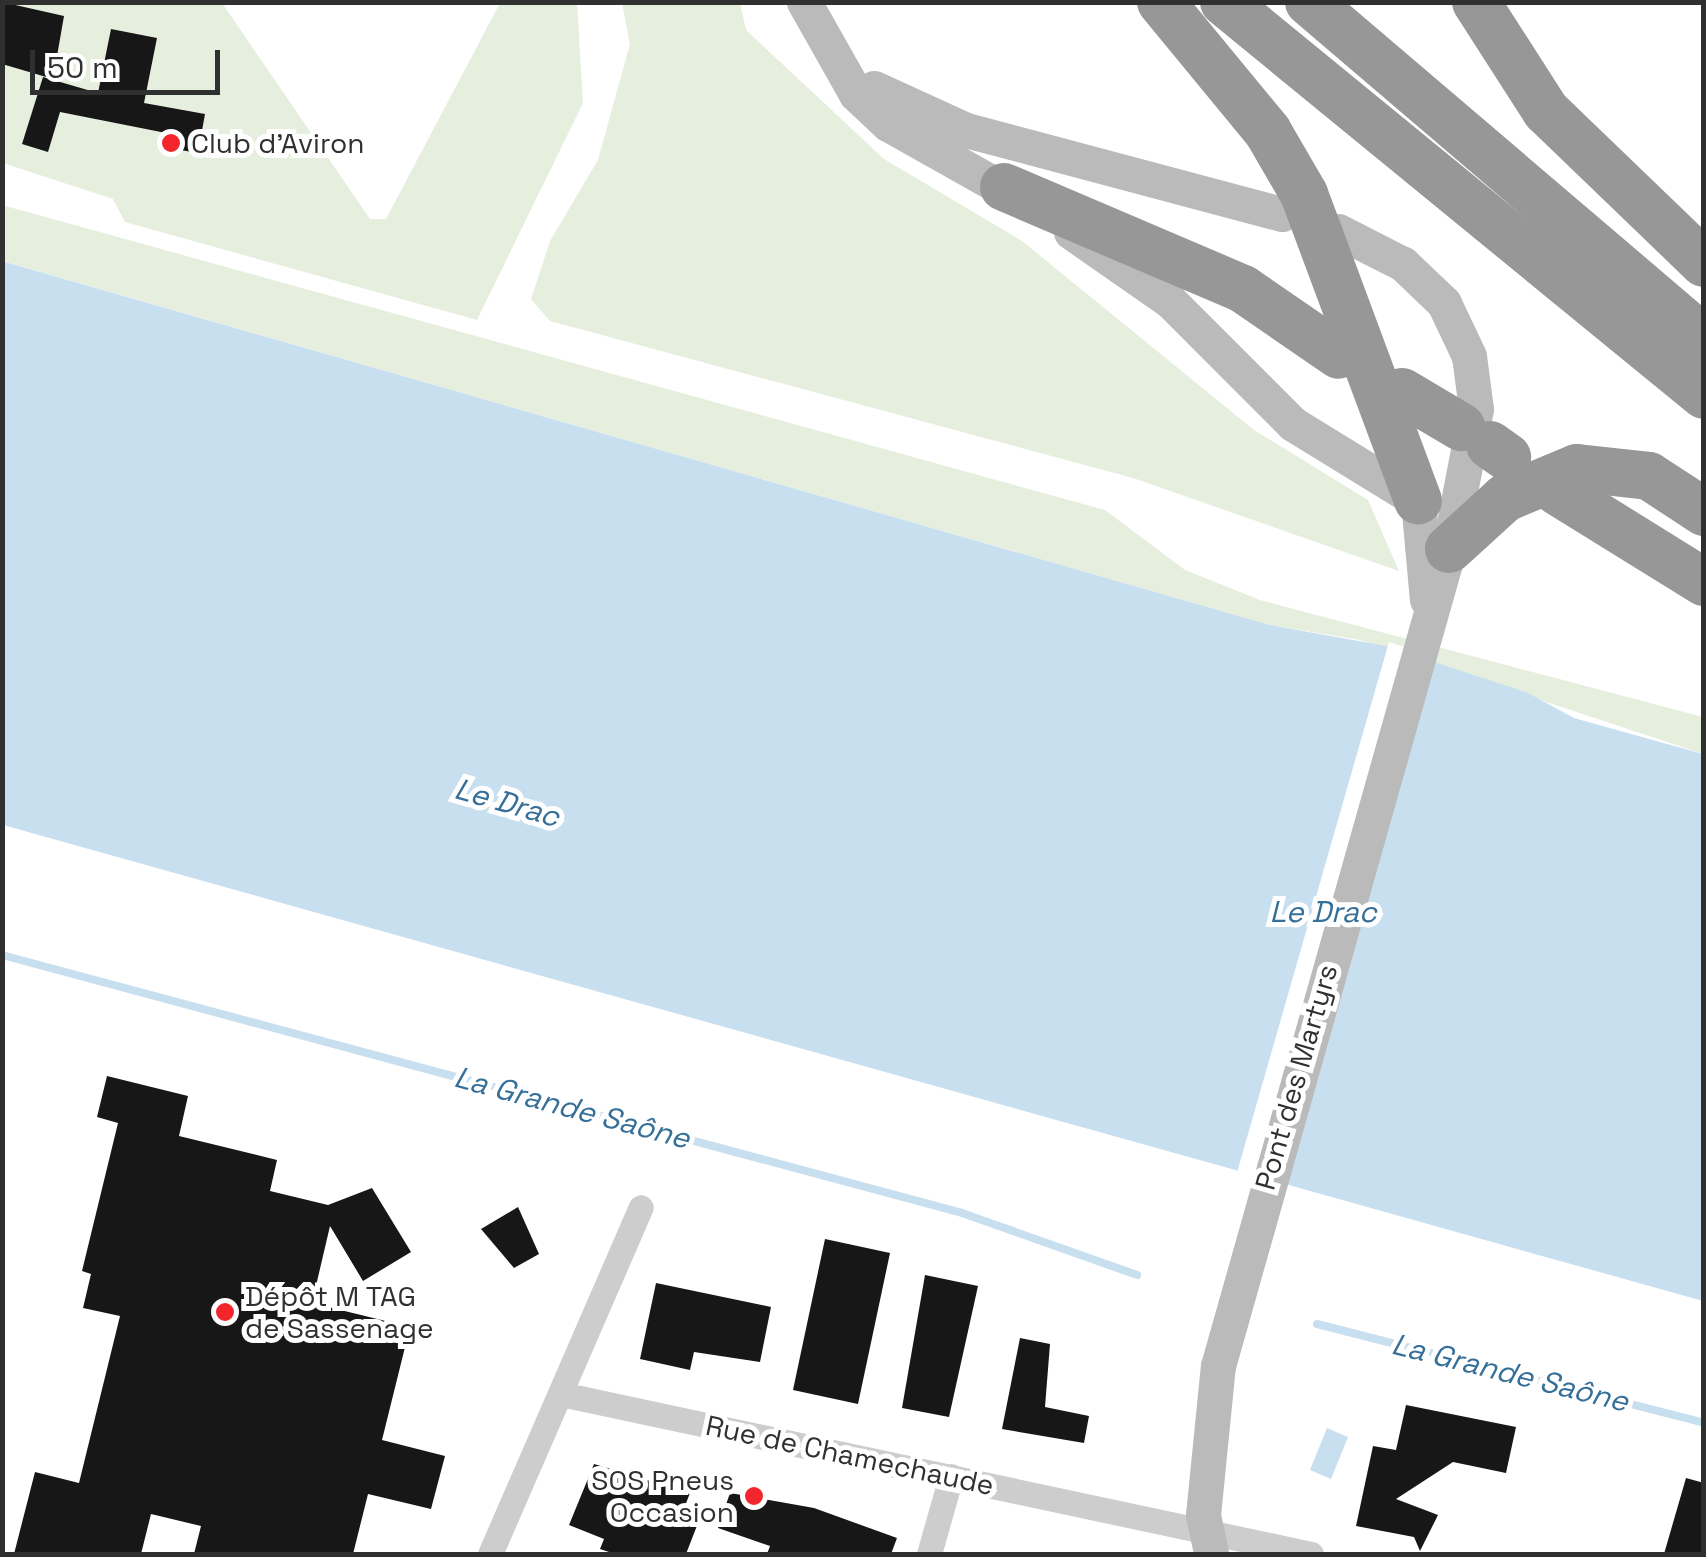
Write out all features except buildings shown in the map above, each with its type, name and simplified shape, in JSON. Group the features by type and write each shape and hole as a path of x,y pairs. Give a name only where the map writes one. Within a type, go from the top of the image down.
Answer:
{"highway":[{"path":"1161,2 1268,132 1304,194 1401,435 1418,501"},
{"path":"1224,2 1704,395"},
{"path":"1309,2 1704,339"},
{"path":"1476,2 1546,111 1704,263"},
{"path":"1004,188 1243,290 1339,355"},
{"path":"1402,392 1486,443"},
{"path":"1449,548 1506,498 1577,468 1648,476 1704,512"},
{"path":"1557,491 1704,582"}],"main road":[{"path":"804,2 836,62 888,124 1004,188 1170,301 1293,424 1418,501 1428,606"},
{"path":"836,62 907,108 966,130 1282,214"},
{"name":"Pont des Martyrs","path":"1212,1554 1204,1515 1214,1390 1245,1258 1428,606 1449,548 1476,409 1468,356 1425,282 1338,231"}],"street":[{"path":"490,1554 641,1207"},
{"name":"Rue de Chamechaude","path":"561,1394 1311,1554"},
{"path":"930,1554 951,1476"}],"green space":[{"path":"3,3 222,3 370,219 386,219 500,3 577,3 583,103 477,320 125,222 113,199 3,163"},
{"path":"622,3 740,3 746,30 884,159 1022,241 1254,430 1368,500 1399,571 1133,478 550,321 531,299 550,241 598,160 630,44"},
{"path":"2,205 1105,510 1185,570 1260,600 1703,717 1703,754 1360,640 1270,625 3,261"}],"water":[{"name":"Le Drac","path":"2,261 1270,625 1386,646 1528,693 1574,718 1703,754 1703,1301 3,825"},
{"path":"1327,1428 1348,1437 1331,1479 1310,1470"}],"pier":[{"path":"1389,642 1433,656 1281,1188 1236,1176"}],"waterway":[{"name":"La Grande Saône","path":"2,955 962,1213 1137,1275"},
{"name":"La Grande Saône","path":"1317,1324 1704,1423"}],"place":[{"name":"Club d'Aviron","path":"171,143"},
{"name":"Dépôt M TAG de Sassenage","path":"225,1312"},
{"name":"SOS Pneus Occasion","path":"754,1496"}]}
